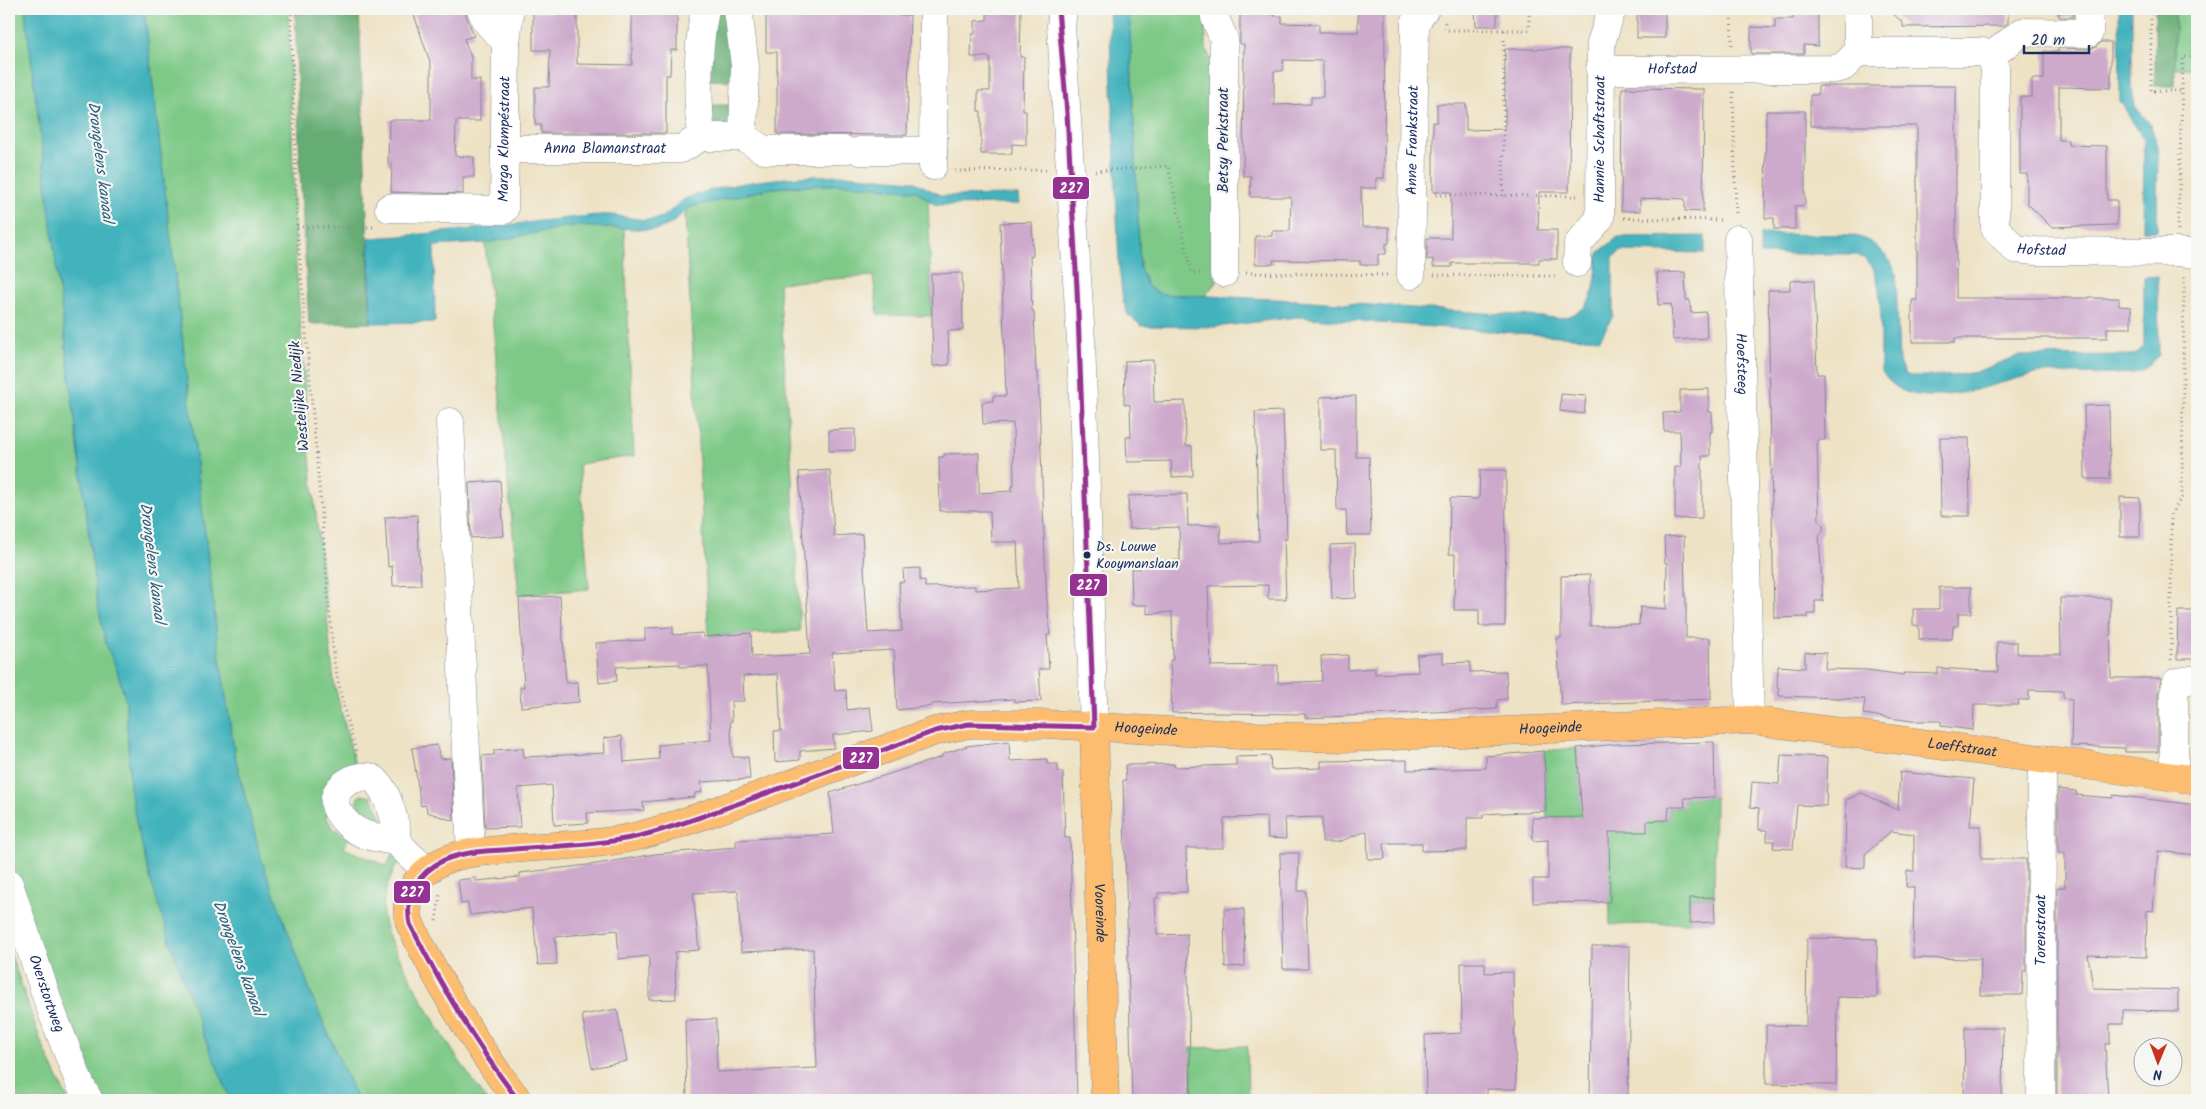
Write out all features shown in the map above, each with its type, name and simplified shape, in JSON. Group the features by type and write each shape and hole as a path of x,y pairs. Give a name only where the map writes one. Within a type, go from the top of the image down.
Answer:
{"main road":[{"name":"Hoogeinde","path":"434,880 445,860 470,853 520,848 588,845 638,836 700,817 935,731 969,724 1094,727 1257,736 1349,738 1750,720"},
{"name":"Loeffstraat","path":"1750,720 2186,778"},
{"name":"Vooreinde","path":"1094,727 1105,1100"},
{"path":"434,880 416,882 407,902 406,914 452,1006 474,1041 518,1100"}],"street":[{"path":"481,9 485,20 506,42"},
{"name":"Marga Klompéstraat","path":"389,208 504,210 506,42 510,9"},
{"path":"702,137 699,115 699,68 705,9"},
{"path":"738,9 745,66 743,137 764,150 852,150 938,163 934,9"},
{"name":"Betsy Perkstraat","path":"1215,9 1215,18 1224,40 1224,273"},
{"name":"Hannie Schaftstraat","path":"1578,263 1578,244 1600,207 1601,43 1612,9"},
{"path":"1858,9 1858,52 1982,52 1991,56 2022,32 2089,32 2089,9"},
{"path":"1061,15 1081,341 1094,727"},
{"name":"Anne Frankstraat","path":"1411,275 1412,195 1420,16"},
{"name":"Hofstad","path":"1600,70 1834,68 1843,66 1858,52"},
{"name":"Hofstad","path":"1991,56 1995,68 1995,228 2015,249 2036,252 2187,253"},
{"name":"Anna Blamanstraat","path":"505,149 682,149 702,137 743,137"},
{"name":"Hoefsteeg","path":"1737,230 1750,720"},
{"path":"450,422 470,853"},
{"name":"Loeffstraat","path":"2186,778 2174,694 2187,680"},
{"name":"Torenstraat","path":"2041,1100 2042,759"},
{"path":"398,841 378,838 355,831 338,811 334,800 335,793 349,782 372,778 381,787 392,813 398,841 434,880"},
{"name":"Overstortweg","path":"9,884 50,1007 80,1084 90,1100"}],"path":[{"name":"Westelijke Niedijk","path":"291,9 297,227 334,662 346,717 364,778"},
{"path":"1420,16 1446,22 1446,30 1529,30 1529,9"},
{"path":"1412,195 1503,196 1600,207 1737,230 1731,9"},
{"path":"2151,9 2151,91 2183,91"},
{"path":"1503,196 1504,30"},
{"path":"2187,680 2171,659 2171,514 2180,502 2182,487 2184,268 2187,253 2183,57 2197,57"},
{"path":"938,163 1049,170"},
{"path":"1092,171 1168,166 1192,272 1224,273"},
{"path":"297,227 359,227"},
{"path":"434,880 436,924"}],"green space":[{"path":"9,9 25,9 97,601 126,702 130,787 136,822 152,884 203,1034 231,1100 95,1100 30,923 9,857"},
{"path":"144,9 288,9 296,266 310,459 334,683 357,772 326,816 332,828 349,837 344,848 387,866 392,854 400,860 385,893 383,914 386,929 395,950 434,1021 487,1100 357,1100 314,1001 261,859 235,756 218,645"},
{"path":"295,9 359,9 371,323 309,324 300,171"},
{"path":"711,9 731,9 737,81 706,80"},
{"path":"1129,9 1205,9 1206,49 1214,66 1217,281 1205,296 1161,294 1148,287 1140,268"},
{"path":"2155,9 2175,9 2175,86 2155,86"},
{"path":"2175,9 2197,9 2197,69 2175,68"},
{"path":"706,105 738,105 737,124 713,130"},
{"path":"847,184 916,191 928,200 932,316 878,315 873,276 779,283 800,631 709,636 685,214 690,207 773,188"},
{"path":"570,226 610,226 624,229 634,456 579,464 589,589 519,595 485,243"},
{"path":"1577,748 1582,809 1646,803 1656,820 1668,820 1669,807 1684,807 1684,796 1715,797 1714,897 1690,898 1690,923 1610,925 1608,816 1547,818 1544,751"},
{"path":"362,795 372,797 387,830 370,822 361,815 358,797"},
{"path":"9,949 41,1042 68,1100 9,1100"},
{"path":"1247,1046 1248,1100 1192,1100 1191,1048"}],"water":[{"name":"Drongelens kanaal","path":"25,9 144,9 218,645 235,756 261,859 314,1001 357,1100 231,1100 203,1034 172,948 152,884 136,822 130,787 126,702 118,673 106,644 97,601"},
{"path":"1109,9 1129,9 1140,268 1148,287 1161,294 1297,300 1558,318 1580,311 1587,304 1592,296 1598,253 1618,237 1705,236 1705,253 1621,251 1613,258 1613,316 1600,339 1297,317 1215,327 1142,326 1128,315 1123,300 1119,268"},
{"path":"2119,9 2132,9 2132,89 2135,106 2150,124 2158,146 2157,231 2143,231 2144,140 2120,101"},
{"path":"846,175 913,181 942,196 1018,195 1019,204 942,205 934,204 916,191 847,184 795,186 773,188 690,207 671,224 656,230 570,226 485,243 434,246 435,322 371,323 369,238 427,234 599,215 648,220 660,218 684,199 707,191 766,180"},
{"path":"1760,234 1851,235 1866,240 1879,248 1893,266 1896,274 1899,362 1905,374 1910,376 1952,376 1976,372 2018,356 2134,355 2144,345 2144,277 2158,276 2159,355 2144,369 2133,373 2041,373 1955,394 1933,396 1912,394 1894,386 1881,370 1879,289 1873,268 1869,263 1855,254 1760,254"}],"building":[{"path":"412,9 464,9 474,36 464,39 471,57 471,80 480,80 480,121 456,121 455,156 474,157 474,177 463,177 463,194 391,192 392,164 388,164 389,120 431,120 431,65"},
{"path":"556,9 577,9 577,64 632,65 632,9 653,9 653,12 677,12 677,50 671,50 670,75 666,75 666,133 541,133 541,125 535,125 535,87 549,87 550,50 533,50 533,12 556,12"},
{"path":"790,9 887,9 887,15 910,15 907,135 777,134 777,52 766,52 766,14 789,14"},
{"path":"987,9 1021,9 1020,57 1024,57 1023,111 1026,111 1026,145 1012,144 1012,154 981,154 981,111 978,111 978,91 990,91 990,57 971,57 972,34 975,34 975,21 987,20"},
{"path":"1240,9 1274,9 1274,16 1282,16 1282,23 1319,24 1319,32 1358,32 1358,9 1385,9 1384,178 1376,178 1376,188 1361,188 1362,227 1389,227 1389,243 1386,244 1386,254 1378,254 1378,265 1360,265 1360,261 1273,260 1274,264 1255,264 1255,236 1272,236 1272,231 1290,231 1291,197 1250,197 1251,176 1243,176 1244,44 1240,44","holes":["1283,60 1323,61 1323,97 1311,97 1311,104 1274,105 1274,71 1283,71"]},
{"path":"1475,9 1497,9 1497,26 1476,26"},
{"path":"1637,9 1665,9 1665,38 1637,38"},
{"path":"1793,9 1818,9 1818,46 1804,45 1804,54 1751,54 1751,27 1775,28 1775,19 1793,19"},
{"path":"1888,9 2008,9 2008,23 2004,26 1903,27 1903,23"},
{"path":"2059,9 2073,9 2073,17 2059,17"},
{"path":"2101,42 2111,42 2111,88 2059,87 2059,140 2068,140 2068,145 2107,146 2107,200 2117,200 2117,225 2051,227 2027,203 2027,174 2020,174 2020,97 2032,97 2032,79 2044,79 2044,51 2058,52 2058,48 2089,49 2096,47"},
{"path":"1505,49 1570,49 1569,192 1539,192 1538,230 1557,230 1557,259 1539,259 1539,263 1452,263 1452,267 1433,267 1433,259 1427,260 1427,238 1451,238 1451,192 1433,192 1433,122 1437,122 1437,104 1466,104 1466,130 1505,129"},
{"path":"1818,86 1956,86 1956,298 2119,298 2119,306 2131,307 2131,328 2107,328 2107,338 1955,338 1955,342 1912,342 1912,300 1917,300 1917,126 1810,126 1810,95 1818,95"},
{"path":"1622,88 1704,89 1703,212 1685,211 1685,199 1660,198 1640,199 1640,211 1621,211"},
{"path":"1766,111 1805,111 1805,205 1795,206 1795,229 1774,229 1774,218 1765,218"},
{"path":"1032,222 1033,256 1030,257 1032,311 1034,311 1036,372 1038,372 1046,587 1050,635 1047,635 1049,669 1039,669 1041,701 1015,702 1014,699 932,704 932,706 897,710 894,650 832,653 835,691 846,690 847,710 870,707 873,731 833,735 834,748 800,751 800,760 775,762 774,731 781,731 778,674 743,676 744,701 731,701 732,721 730,721 733,757 748,757 750,779 701,782 702,792 695,793 695,797 643,802 644,810 587,813 588,823 554,825 552,785 518,788 520,827 485,828 482,756 494,755 494,750 523,748 524,757 605,753 604,738 622,736 624,762 659,759 658,745 711,740 708,666 680,667 680,664 616,667 617,681 599,683 596,643 645,640 645,628 673,627 673,635 703,633 703,637 751,633 752,657 810,654 799,472 830,470 834,536 862,534 868,633 902,631 899,582 904,582 903,569 920,568 920,581 925,580 925,587 975,586 975,590 1019,588 1017,542 991,542 990,511 940,511 939,457 944,457 944,454 979,453 979,493 1012,491 1012,486 1014,486 1013,423 983,424 982,402 993,401 993,396 1006,396 1000,223"},
{"path":"1685,272 1686,300 1690,300 1691,313 1706,312 1707,338 1673,340 1671,304 1658,305 1657,273"},
{"path":"962,273 963,330 948,331 949,365 933,366 931,274"},
{"path":"1814,280 1817,374 1824,374 1825,440 1817,440 1819,520 1823,525 1823,531 1819,536 1823,601 1815,601 1815,614 1808,614 1808,617 1774,618 1768,290 1790,290 1790,281"},
{"path":"1153,360 1154,402 1185,401 1186,446 1192,446 1193,476 1172,477 1171,461 1127,462 1126,437 1131,437 1130,405 1124,404 1125,361"},
{"path":"1709,389 1709,412 1712,412 1712,432 1710,432 1710,456 1702,456 1702,518 1675,519 1675,467 1681,467 1680,431 1664,431 1663,413 1680,412 1680,390"},
{"path":"1561,394 1586,396 1584,414 1560,411"},
{"path":"1356,396 1356,457 1369,457 1371,535 1347,535 1346,510 1337,510 1336,450 1320,450 1320,397"},
{"path":"2109,405 2110,479 2085,479 2084,406"},
{"path":"1283,411 1287,539 1284,539 1286,599 1268,599 1268,585 1208,586 1211,666 1278,665 1278,683 1322,681 1321,656 1348,655 1348,670 1375,668 1375,674 1418,672 1417,655 1443,653 1443,663 1470,662 1470,672 1506,671 1507,699 1497,700 1497,709 1305,718 1305,714 1172,713 1170,660 1173,660 1172,612 1147,614 1147,605 1132,605 1131,569 1141,569 1140,562 1180,560 1179,527 1129,529 1128,496 1187,494 1188,526 1220,525 1221,543 1259,541 1255,412"},
{"path":"855,429 855,450 829,451 829,430"},
{"path":"1940,438 1969,438 1970,516 1941,516"},
{"path":"1480,470 1506,470 1505,626 1479,626 1479,610 1454,610 1455,554 1449,554 1450,498 1479,499"},
{"path":"500,481 504,536 471,538 469,483"},
{"path":"2120,497 2140,498 2140,537 2120,537"},
{"path":"417,515 421,585 393,586 392,566 388,567 385,517"},
{"path":"1684,536 1686,638 1710,638 1711,699 1561,705 1557,638 1561,638 1561,576 1590,575 1590,626 1639,625 1640,607 1666,609 1667,563 1665,563 1664,537"},
{"path":"1355,544 1356,598 1332,599 1330,545"},
{"path":"1939,587 1971,587 1971,613 1958,613 1958,626 1953,626 1952,639 1919,639 1919,626 1913,625 1913,609 1939,609"},
{"path":"560,596 566,683 578,682 579,702 521,707 520,687 524,687 519,598"},
{"path":"2060,598 2110,598 2111,678 2161,678 2158,694 2158,752 2125,752 2125,748 2071,746 2072,699 2063,698 2063,691 2029,690 2029,700 2018,700 2019,705 1974,705 1973,730 1941,726 1941,721 1911,721 1863,714 1865,699 1779,696 1779,688 1777,687 1778,666 1805,668 1805,652 1826,653 1825,669 1867,670 1904,675 1904,673 1938,674 1938,668 1998,672 1997,642 2017,642 2017,653 2019,654 2061,654"},
{"path":"2178,611 2197,611 2197,659 2177,659"},
{"path":"1009,741 1010,761 1047,759 1047,764 1058,764 1058,772 1063,772 1065,838 1070,838 1077,1100 687,1100 685,1020 716,1019 717,1072 817,1068 813,949 741,952 738,891 693,893 699,950 675,952 676,999 649,1000 649,956 619,959 617,930 555,937 557,964 538,965 532,908 470,915 468,903 461,904 458,880 476,878 476,881 520,877 520,873 596,864 655,854 736,847 736,840 834,834 830,793 942,757 943,754 967,746"},
{"path":"1714,742 1715,797 1684,798 1685,807 1669,807 1668,820 1647,821 1647,832 1609,832 1610,902 1533,903 1533,879 1548,879 1548,840 1533,841 1532,818 1582,817 1577,748 1618,744"},
{"path":"437,745 440,759 451,758 454,821 427,812 426,805 421,806 412,748"},
{"path":"1544,751 1546,811 1483,814 1483,818 1467,818 1467,850 1422,851 1422,843 1384,843 1385,859 1368,859 1367,831 1338,842 1322,842 1322,817 1285,818 1286,839 1268,838 1267,817 1224,818 1223,848 1186,848 1187,892 1158,893 1158,898 1155,898 1157,935 1187,934 1191,1100 1132,1100 1123,780 1126,780 1125,765 1174,764 1174,767 1236,765 1236,757 1270,756 1271,770 1321,768 1321,761 1407,760 1407,770 1486,768 1486,756"},
{"path":"1781,755 1828,757 1826,806 1797,805 1793,849 1773,848 1774,841 1767,841 1767,830 1759,830 1759,808 1750,807 1752,782 1779,784"},
{"path":"1900,772 1974,779 1970,826 1981,826 1981,859 2026,859 2026,971 2023,971 2022,995 1980,995 1981,959 1913,958 1914,887 1906,887 1907,871 1914,871 1914,834 1891,831 1865,854 1865,868 1845,867 1846,800 1862,793 1898,810"},
{"path":"2058,789 2076,791 2076,795 2113,798 2113,795 2197,805 2197,855 2158,851 2153,911 2147,910 2146,957 2088,955 2093,988 2178,990 2178,1011 2123,1010 2123,1024 2110,1024 2110,1044 2105,1044 2108,1100 2057,1100 2057,887 2065,887 2065,853 2058,853"},
{"path":"1280,853 1299,853 1298,891 1306,891 1308,969 1283,969"},
{"path":"1714,897 1715,922 1690,923 1690,898"},
{"path":"1224,909 1244,909 1245,966 1225,967"},
{"path":"1807,938 1877,939 1877,998 1837,997 1836,1085 1766,1084 1766,1025 1806,1026"},
{"path":"1592,946 1630,946 1628,1100 1590,1100"},
{"path":"1461,963 1485,963 1485,973 1513,972 1516,1089 1487,1089 1487,1100 1426,1100 1425,1035 1462,1033"},
{"path":"617,1009 627,1061 592,1068 582,1015"},
{"path":"1965,1028 2003,1028 2002,1100 1964,1100"}],"transit line":[{"name":"227","path":"1058,9 1067,113 1077,288 1094,727"},
{"name":"227","path":"518,1100 460,1015 410,924 409,904 411,894 420,878 435,865 451,857 473,852 586,844 648,834 740,803 935,731 969,724 1094,727"}],"place":[{"name":"Ds. Louwe Kooymanslaan","path":"1087,555"}]}
